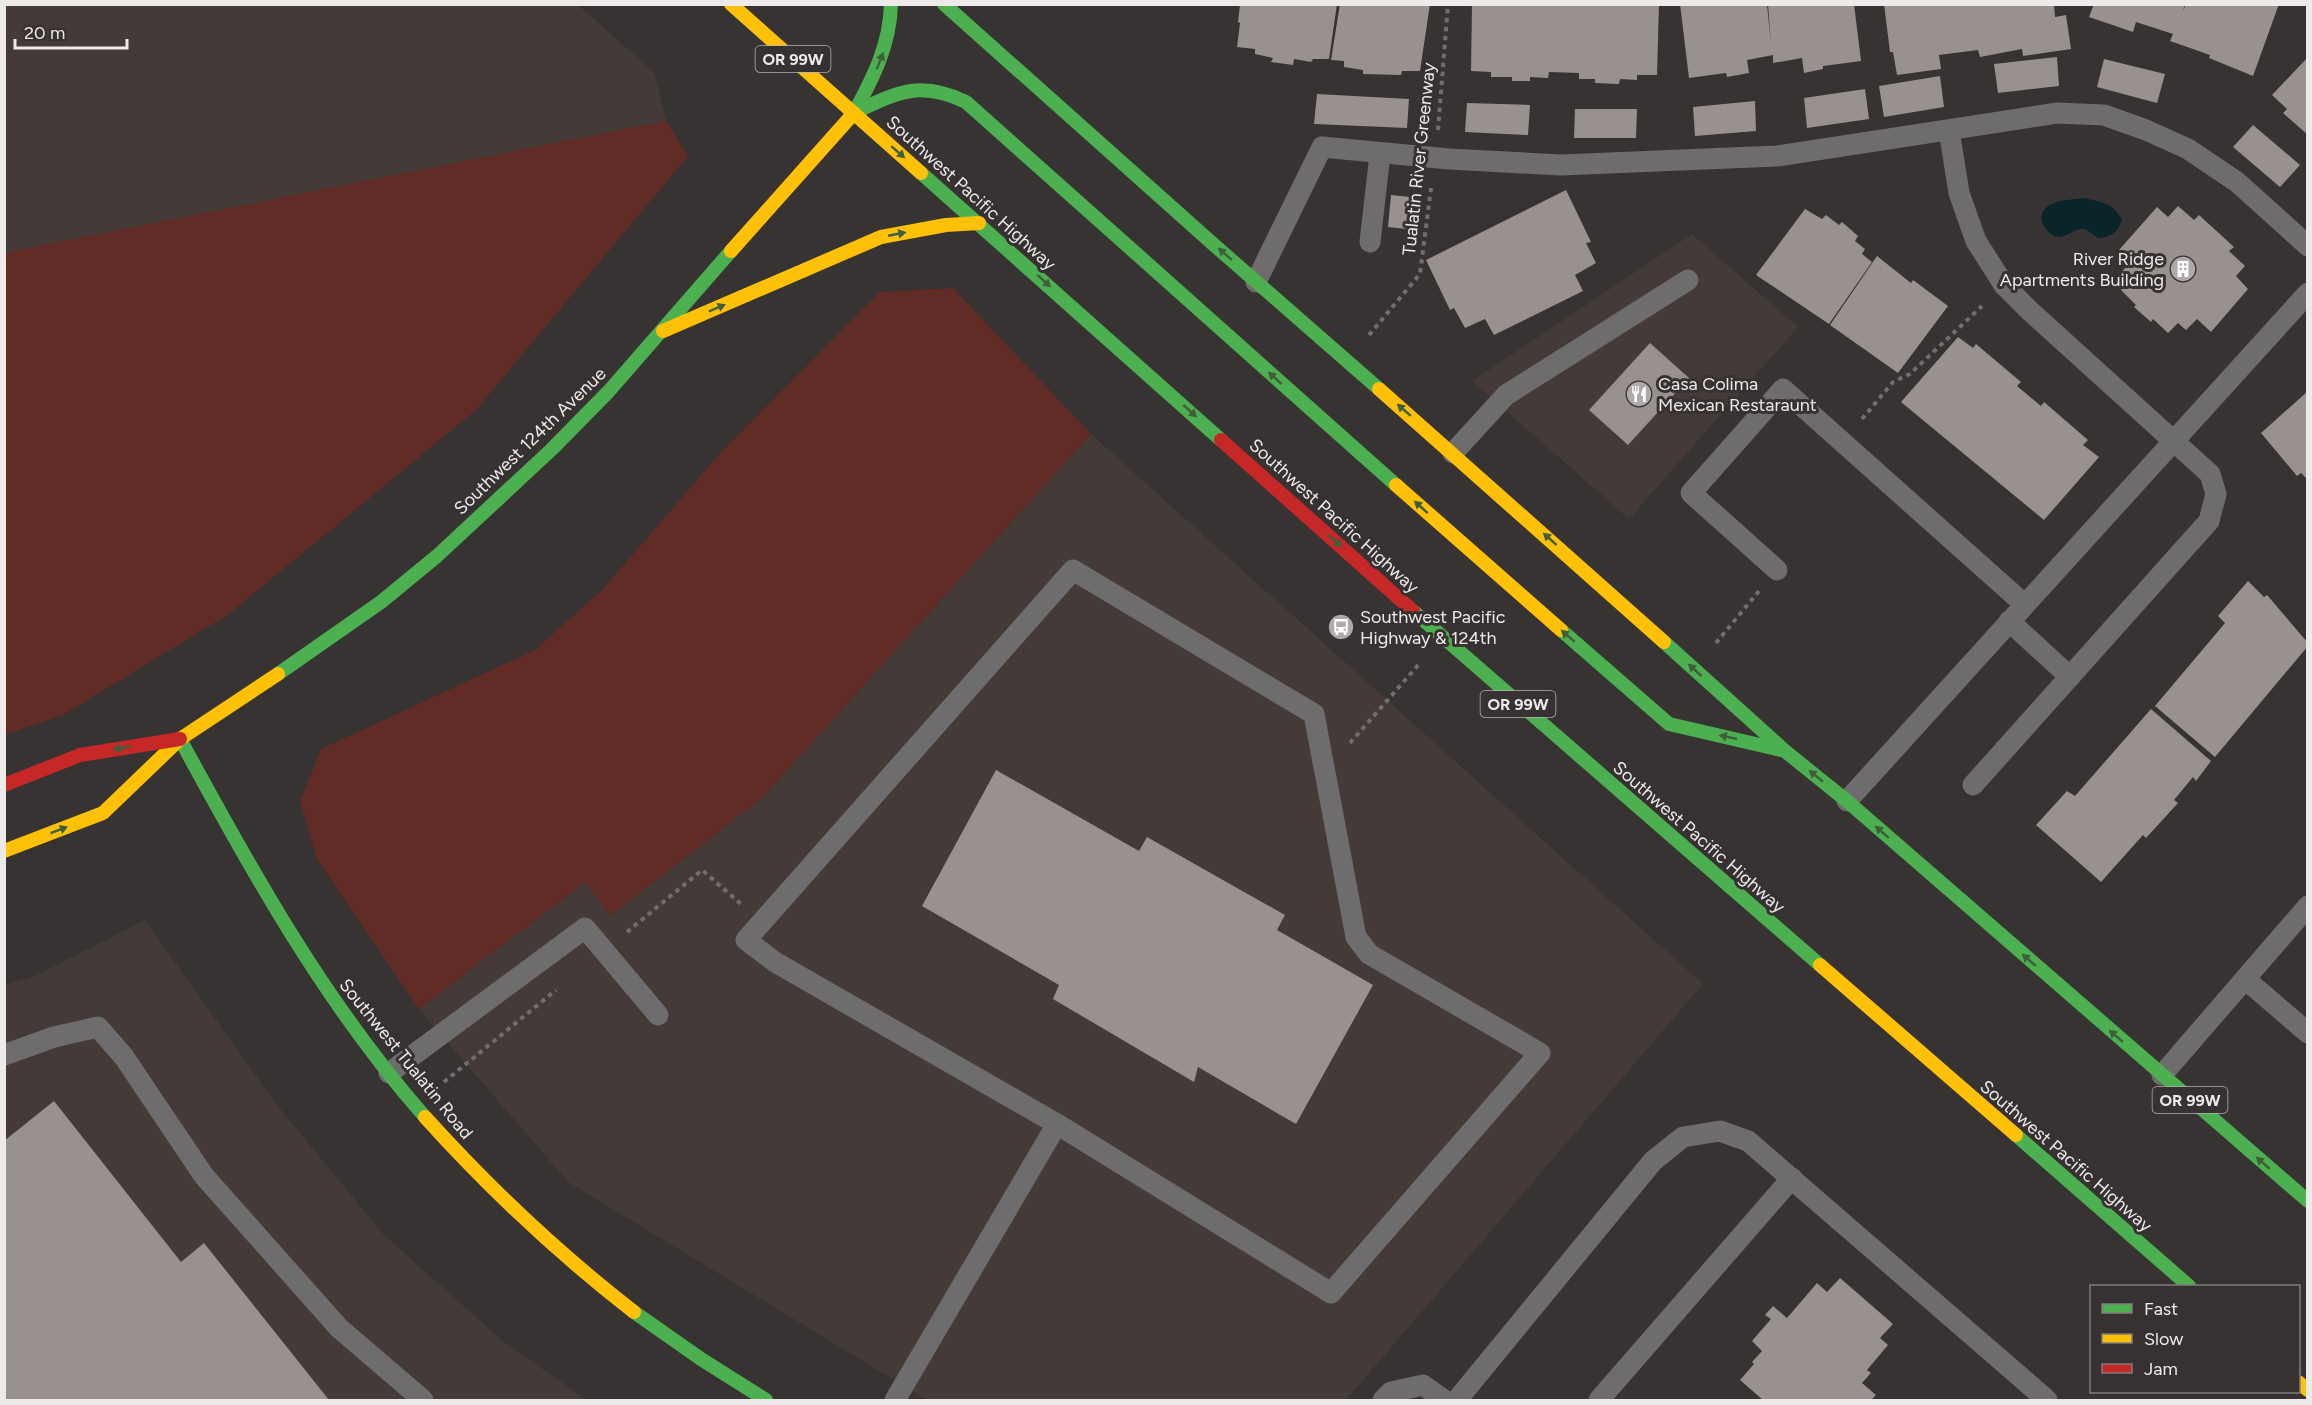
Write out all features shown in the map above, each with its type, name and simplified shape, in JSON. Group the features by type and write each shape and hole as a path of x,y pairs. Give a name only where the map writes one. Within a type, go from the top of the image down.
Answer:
{"main road":[{"name":"Southwest Pacific Highway","path":"731,4 1442,638 2187,1285"},
{"path":"855,113 881,61 892,25 891,4"},
{"name":"OR 99W","path":"944,4 1256,282 1453,453 1785,751 1847,801 2307,1202"},
{"path":"855,113 887,98 910,91 932,89 945,92 966,102 1496,574 1669,724 1785,751"},
{"name":"Southwest 124th Avenue","path":"4,851 103,813 180,738 324,644 381,602 437,556 552,449 663,331 810,160 855,113"},
{"path":"663,331 881,237 946,225 980,224"},
{"name":"Southwest 124th Avenue","path":"4,785 80,755 180,738"},
{"name":"Southwest Tualatin Road","path":"180,738 276,913 316,975 389,1073 458,1153 513,1209 636,1314 766,1401"}],"lane":[{"path":"1256,282 1323,147 1380,154 1561,165 1777,156 2057,113 2104,115 2146,130 2188,149 2237,182 2307,246"},
{"path":"1949,130 1959,193 1976,241 2004,285 2211,474 2216,494 2209,521 1973,785"},
{"path":"1370,242 1380,154"},
{"path":"1453,453 1506,395 1688,280"},
{"path":"1847,801 2307,293"},
{"path":"1777,570 1690,493 1783,389 2024,604"},
{"path":"1073,570 1314,714 1356,937 1369,954 1540,1053 1331,1293 1057,1124 775,962 746,940 1073,570"},
{"path":"2009,621 2070,677"},
{"path":"2162,1075 2307,906"},
{"path":"389,1073 585,928 658,1015"},
{"path":"2245,979 2307,1033"},
{"path":"4,1055 54,1037 98,1027 124,1057 204,1176 339,1328 423,1401"},
{"path":"895,1401 1057,1124"},
{"path":"1457,1401 1653,1161 1683,1137 1720,1131 1749,1141 2047,1401"},
{"path":"1599,1401 1792,1178"},
{"path":"1383,1401 1391,1392 1423,1385 1444,1401"}],"path":[{"name":"Tualatin River Greenway","path":"1348,361 1420,274 1435,158 1448,4"},
{"path":"1880,397 1893,382 1910,374 2004,285"},
{"path":"1694,669 1777,570"},
{"path":"1349,745 1442,638"}],"shaded area":[{"path":"5,5 578,5 654,72 666,121 641,141 5,257"},
{"path":"666,121 688,156 475,411 229,614 63,715 5,735 5,253"},
{"path":"1692,234 1798,327 1629,519 1472,381"},
{"path":"953,288 1091,434 762,798 610,916 585,882 419,1009 317,859 300,801 321,749 535,650 602,590 721,452 880,292"},
{"path":"1091,434 1703,984 1346,1400 927,1400 568,1182 419,1009 585,882 611,915 762,798"},
{"path":"145,920 277,1105 384,1235 504,1342 587,1400 5,1400 5,985 35,976"}],"water":[{"path":"2084,198 2106,204 2119,214 2122,220 2113,234 2098,238 2082,229 2060,237 2051,234 2045,228 2042,214 2048,206"}],"building":[{"path":"1337,4 1329,59 1313,59 1311,62 1294,59 1293,65 1271,62 1273,58 1255,54 1255,49 1237,47 1240,5"},
{"path":"1340,4 1430,4 1420,71 1402,71 1401,75 1363,74 1363,70 1344,67 1344,61 1331,60"},
{"path":"1472,4 1659,4 1657,75 1637,75 1637,80 1620,79 1619,84 1595,83 1595,79 1579,79 1579,73 1549,72 1548,78 1530,77 1530,81 1512,81 1512,77 1491,77 1491,72 1471,71"},
{"path":"1680,4 1767,4 1771,45 1768,4 1854,4 1861,61 1823,66 1823,69 1804,73 1802,58 1773,63 1773,55 1747,60 1749,73 1727,77 1726,73 1689,78"},
{"path":"1884,4 2054,4 2055,17 2066,15 2071,49 2023,56 2022,49 1980,57 1978,50 1939,55 1941,69 1897,75 1893,52 1890,52"},
{"path":"2094,4 2185,4 2183,11 2186,4 2279,4 2253,76 2209,58 2210,55 2170,41 2173,34 2136,22 2133,32 2089,17"},
{"path":"2057,57 2059,86 1998,93 1994,64"},
{"path":"2308,57 2308,135 2283,113 2287,109 2272,95"},
{"path":"2104,59 2165,74 2157,103 2097,87"},
{"path":"1940,76 1944,107 1884,117 1879,86"},
{"path":"1865,89 1869,119 1807,128 1804,98"},
{"path":"1317,94 1409,99 1407,128 1314,124"},
{"path":"1755,101 1756,131 1695,136 1693,107"},
{"path":"1467,103 1530,105 1528,135 1465,132"},
{"path":"1575,109 1637,109 1636,138 1574,138"},
{"path":"2253,125 2300,165 2280,187 2233,147"},
{"path":"1566,190 1591,242 1586,243 1596,263 1575,275 1583,291 1494,335 1485,319 1465,328 1454,308 1450,310 1426,260"},
{"path":"1391,195 1421,198 1417,230 1388,227"},
{"name":"River Ridge Apartments Building","path":"2178,206 2194,220 2199,215 2234,247 2229,251 2245,266 2236,276 2248,289 2211,332 2197,319 2186,330 2178,323 2168,333 2153,319 2151,322 2134,307 2136,305 2121,290 2128,281 2121,273 2130,262 2119,250 2157,207 2168,217"},
{"path":"1805,209 1822,219 1826,215 1839,225 1842,222 1858,236 1855,241 1865,249 1862,254 1872,262 1829,324 1756,275"},
{"path":"1877,256 1911,283 1913,280 1948,306 1898,373 1830,325"},
{"path":"1958,337 1973,348 1976,344 2021,382 2017,386 2041,406 2044,402 2088,440 2083,445 2099,457 2044,520 1901,402"},
{"name":"Casa Colima Mexican Restaraunt","path":"1650,343 1689,378 1628,445 1589,410"},
{"path":"2308,391 2308,480 2301,473 2297,476 2261,433"},
{"path":"2248,581 2264,597 2267,595 2308,643 2308,646 2215,757 2155,706 2225,623 2218,616"},
{"path":"2151,709 2211,761 2196,781 2193,777 2174,800 2178,803 2146,838 2143,835 2101,882 2036,825 2067,791 2075,796"},
{"path":"996,770 1139,851 1147,837 1285,915 1277,930 1373,985 1296,1124 1198,1067 1194,1082 1053,999 1059,985 922,906"},
{"path":"54,1101 181,1262 204,1243 329,1400 4,1400 4,1141"},
{"path":"1840,1278 1893,1324 1880,1338 1888,1345 1867,1370 1871,1373 1862,1383 1876,1395 1871,1400 1763,1400 1740,1380 1762,1351 1752,1341 1771,1319 1765,1315 1773,1306 1787,1318 1817,1283 1827,1292"}],"traffic: fast":[{"path":"854,113 874,74 884,47 891,4"},
{"path":"944,4 1379,389"},
{"path":"854,113 883,99 909,91 935,91 966,102 1396,485"},
{"path":"921,173 1221,440"},
{"path":"278,674 381,602 437,556 552,449 609,391 731,251"},
{"path":"1413,611 1820,965"},
{"path":"1561,630 1669,724 1781,750"},
{"path":"1664,642 1785,751 1847,801 2308,1201"},
{"path":"180,739 292,935 355,1029 425,1117"},
{"path":"2016,1135 2188,1285"},
{"path":"634,1312 701,1359 766,1400"}],"traffic: slow":[{"path":"731,4 921,173"},
{"path":"731,251 854,113"},
{"path":"663,331 881,237 946,225 979,223"},
{"path":"1379,389 1664,642"},
{"path":"1396,485 1561,630"},
{"path":"4,851 103,813 180,739 278,674"},
{"path":"1820,965 2016,1135"},
{"path":"425,1117 474,1170 525,1219 578,1267 634,1312"},
{"path":"2300,1384 2308,1390"}],"traffic: jam":[{"path":"1221,440 1413,611"},
{"path":"4,785 80,755 180,739"}],"place":[{"name":"River Ridge Apartments Building","path":"2183,269"},
{"name":"Casa Colima Mexican Restaraunt","path":"1639,394"},
{"name":"Southwest Pacific Highway & 124th","path":"1341,627"}]}
